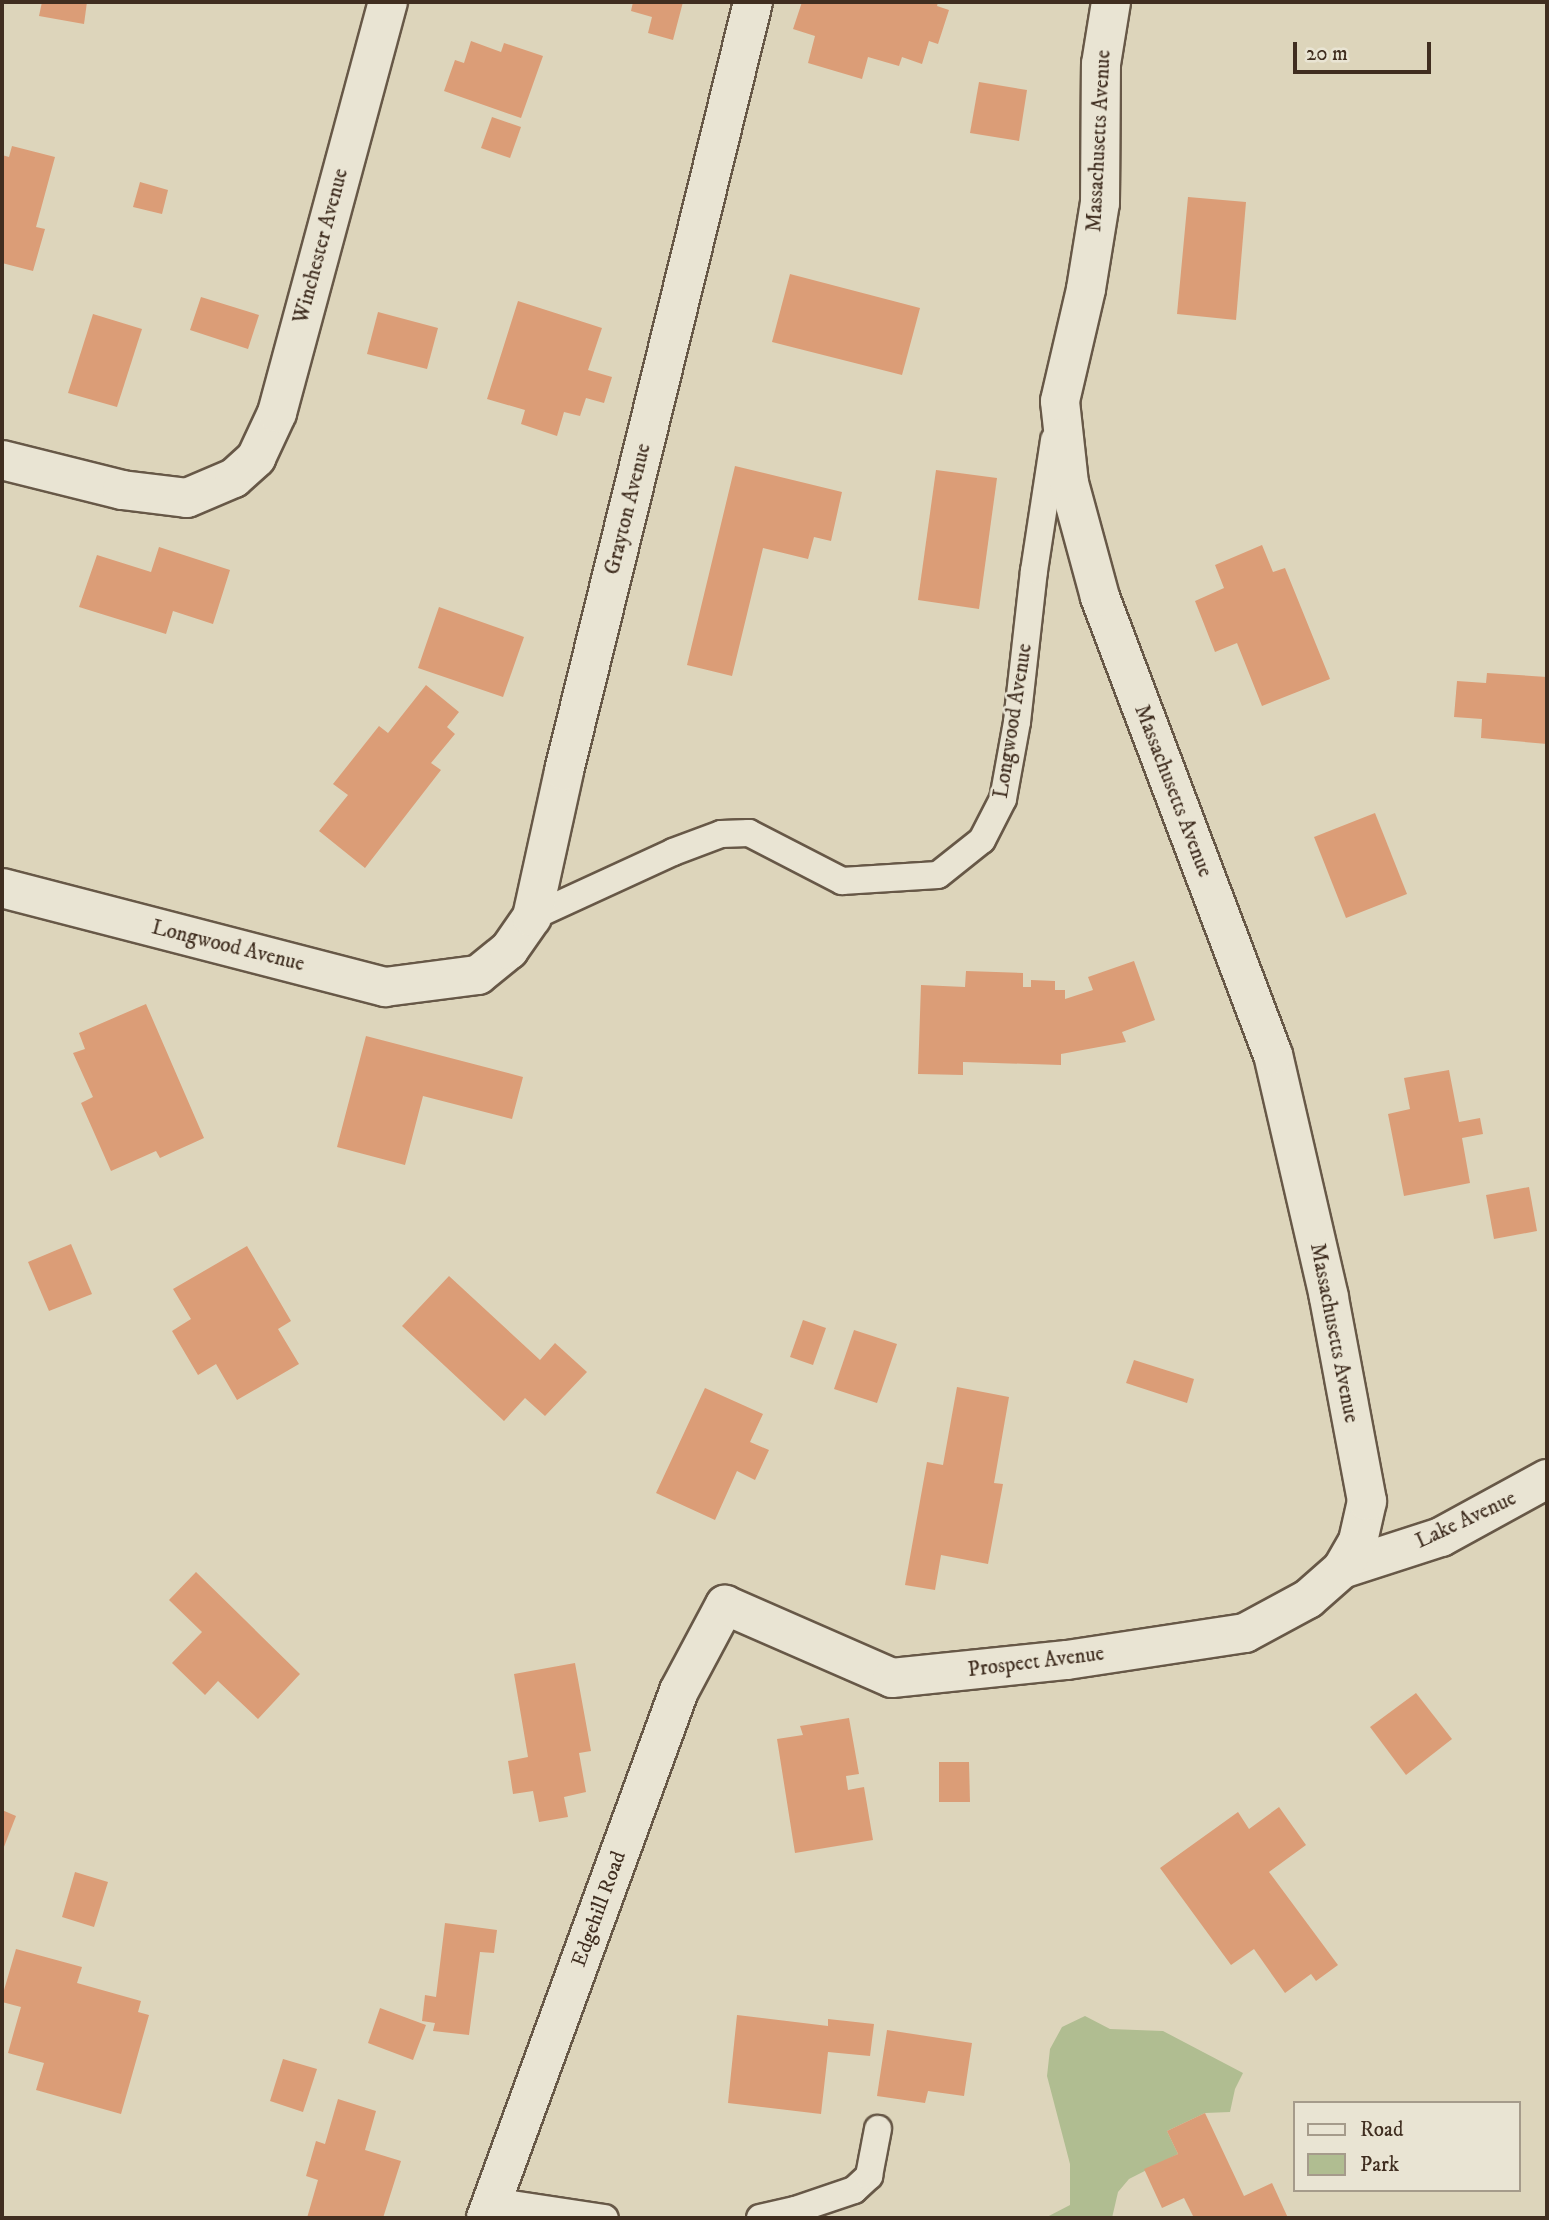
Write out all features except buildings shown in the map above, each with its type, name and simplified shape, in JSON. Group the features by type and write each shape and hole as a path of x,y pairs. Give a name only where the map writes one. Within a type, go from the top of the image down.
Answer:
{"street":[{"name":"Winchester Avenue","path":"2,460 122,490 187,498 234,478 256,458 277,413 388,2"},
{"name":"Grayton Avenue","path":"456,978 478,975 509,950 532,917 567,758 753,2"},
{"name":"Massachusetts Avenue","path":"1111,2 1101,64 1100,203 1086,289 1060,401 1069,483 1093,576 1273,1055 1329,1297 1367,1501 1358,1541 1342,1569"},
{"name":"Longwood Avenue","path":"2,888 385,987 456,978"},
{"name":"Lake Avenue","path":"1342,1569 1441,1537 1547,1479"},
{"name":"Prospect Avenue","path":"725,1605 892,1678 1067,1660 1245,1633 1308,1599 1342,1569"},
{"name":"Edgehill Road","path":"489,2210 679,1691 725,1605"}],"lane":[{"name":"Longwood Avenue","path":"532,917 673,852 721,834 749,833 842,881 938,875 982,840 1003,799 1060,401"},
{"path":"760,2218 795,2210 854,2190 869,2176 878,2129"},
{"path":"489,2210 605,2218"}],"green space":[{"path":"1085,2016 1110,2029 1163,2031 1243,2073 1235,2089 1230,2112 1205,2113 1167,2131 1178,2154 1129,2179 1118,2192 1112,2218 1045,2218 1070,2205 1070,2164 1047,2076 1050,2049 1062,2027"}]}
